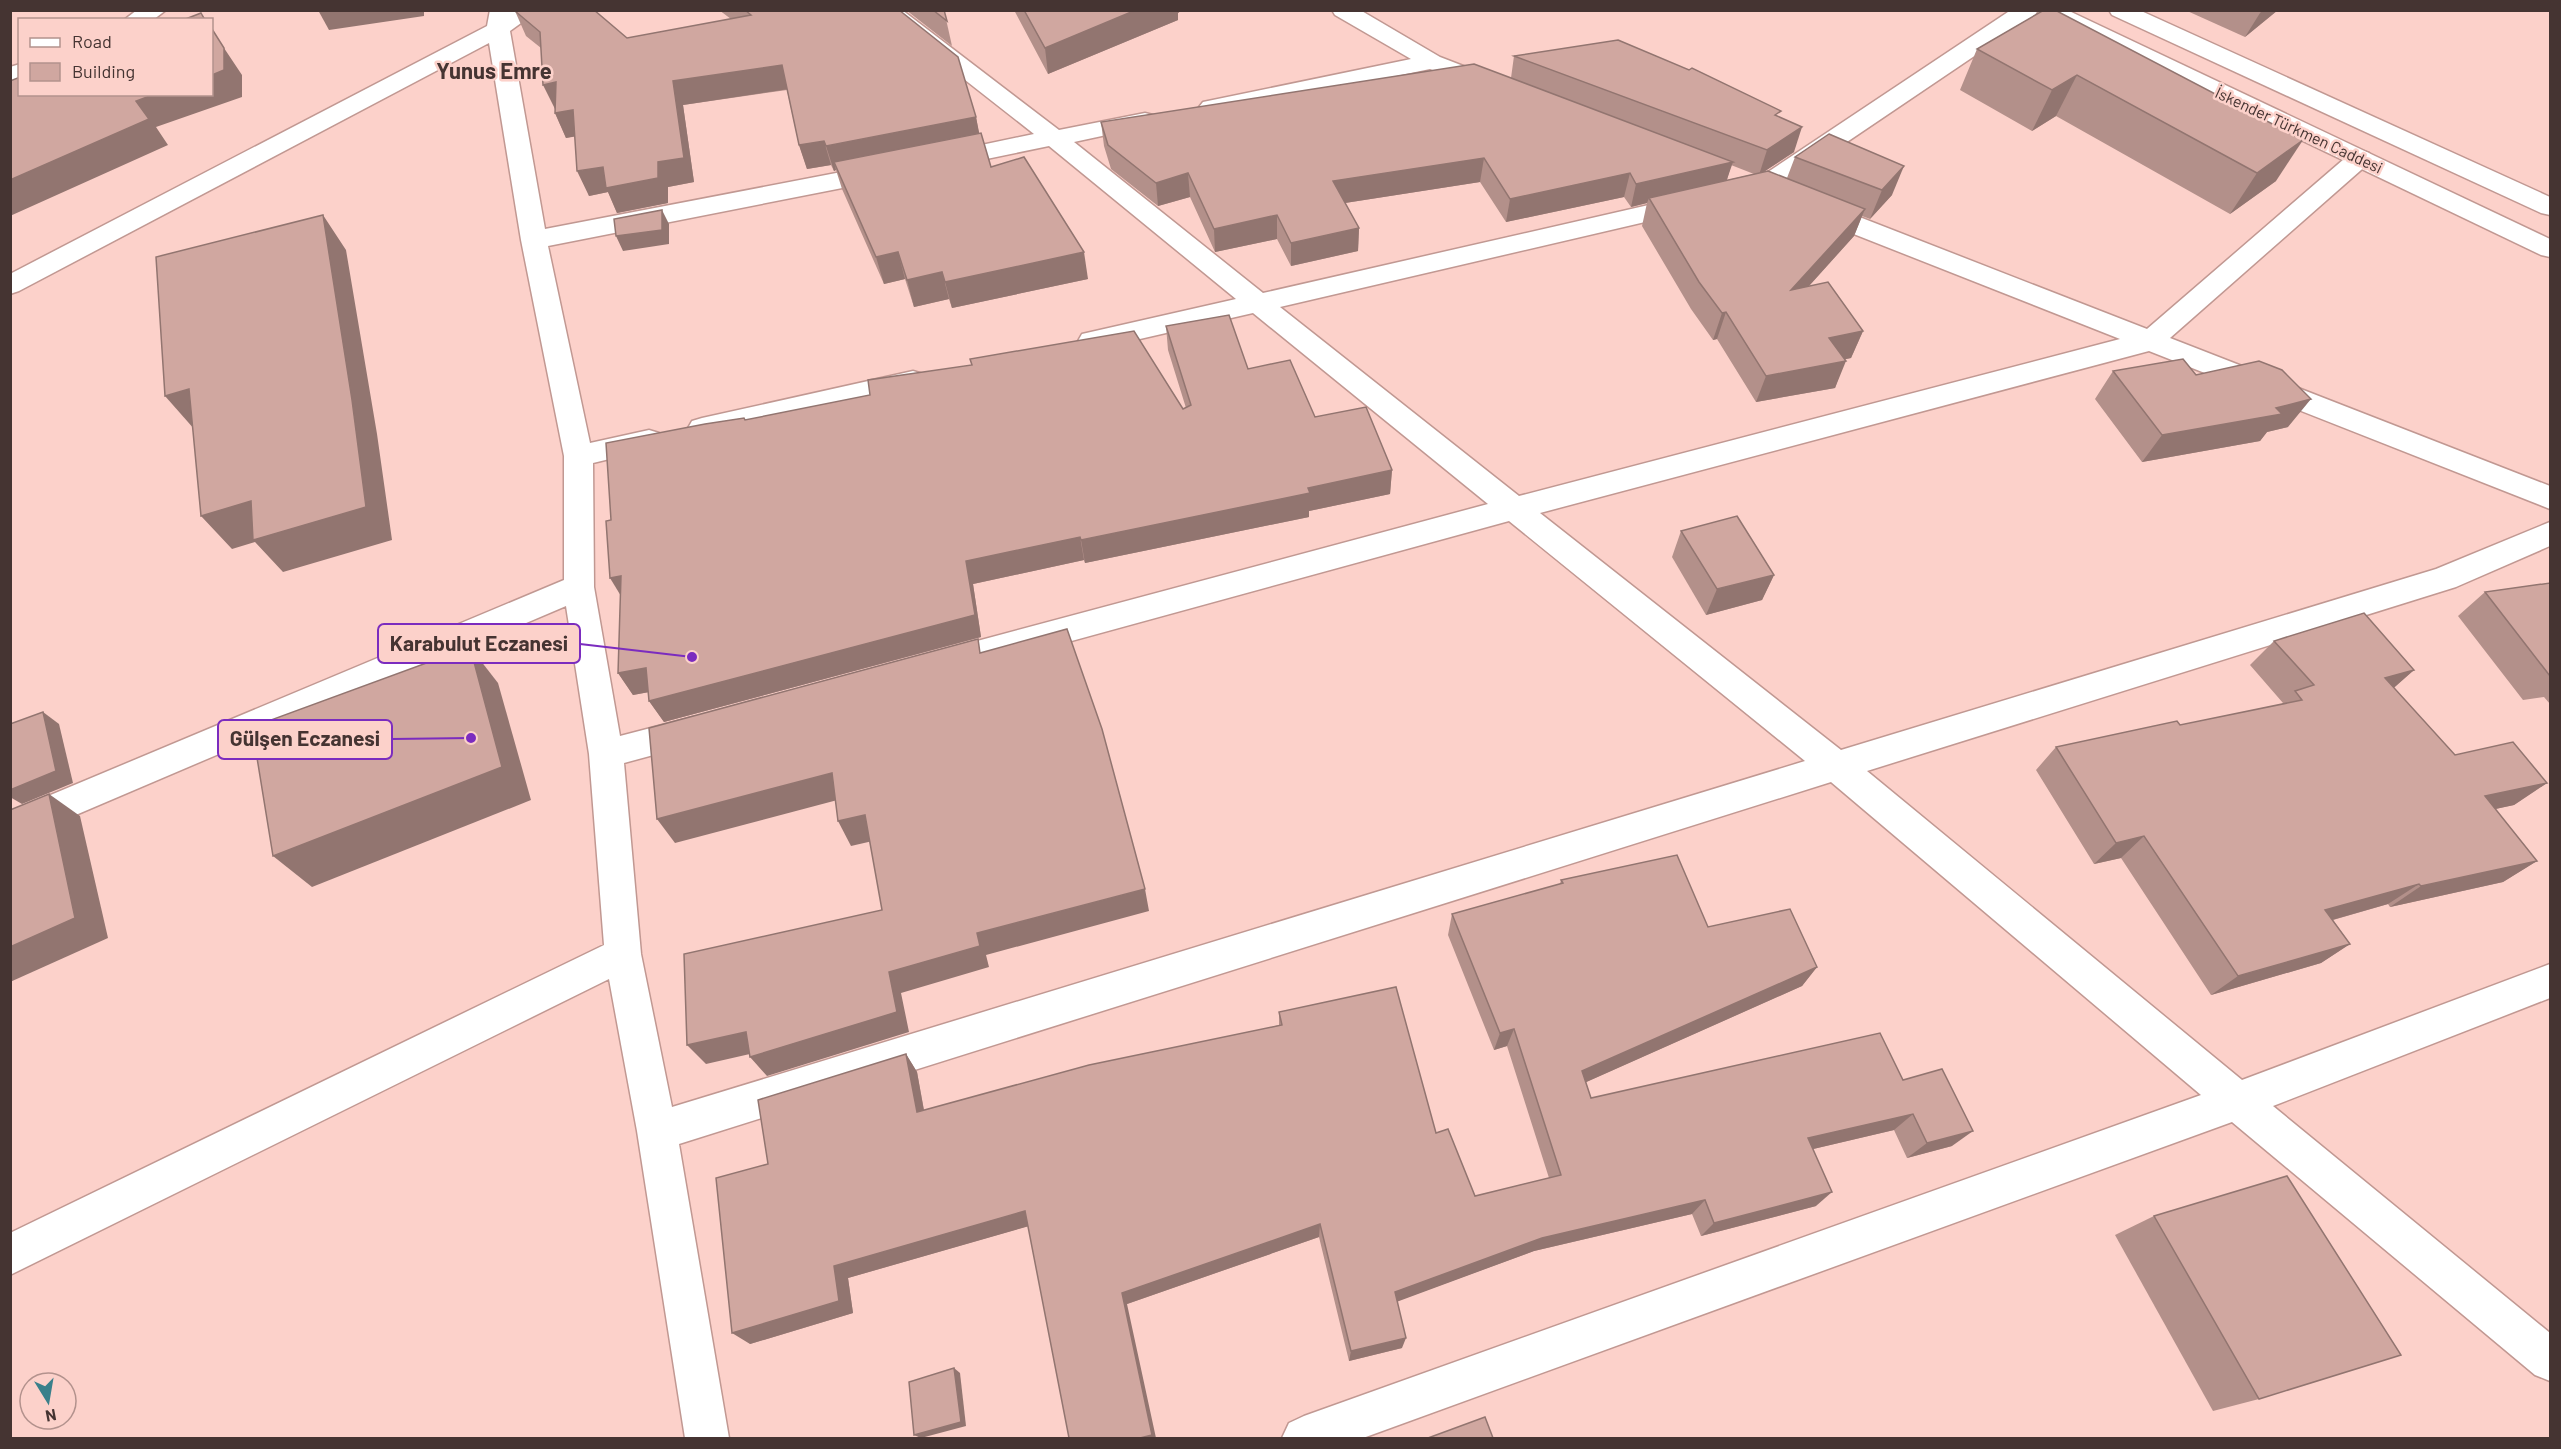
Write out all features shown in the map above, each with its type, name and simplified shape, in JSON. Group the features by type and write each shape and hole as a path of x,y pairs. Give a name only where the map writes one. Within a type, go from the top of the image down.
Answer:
{"street":[{"path":"139,18 155,10"},
{"path":"10,285 499,20 528,10"},
{"path":"887,10 1054,138 1836,765 2550,1360"},
{"path":"1343,10 1432,62 1510,92"},
{"path":"1063,348 1761,188 2027,10"},
{"name":"İskender Türkmen Caddesi","path":"2048,10 2550,249"},
{"name":"İskender Türkmen Caddesi","path":"2120,10 2550,207"},
{"path":"499,20 534,240 578,456 579,587 606,754 623,954 657,1131 707,1438"},
{"path":"534,240 1432,62"},
{"path":"916,670 1513,508 2150,341 2360,158"},
{"path":"1721,173 2550,498"},
{"path":"578,456 936,376"},
{"path":"657,1131 2445,578 2550,533"},
{"path":"10,828 579,587"},
{"path":"606,754 721,723"},
{"path":"10,1255 623,954"},
{"path":"1304,1438 2237,1101 2550,981"}],"building":[{"path":"594,10 627,38 751,15 745,10 899,10 958,57 976,117 826,146 824,141 799,145 782,65 673,81 684,158 658,162 658,178 606,188 603,167 577,171 573,110 555,113 556,82 543,85 540,32 515,11"},
{"path":"933,10 944,10 947,21"},
{"path":"1024,10 1136,10 1045,48"},
{"path":"2044,10 2055,10 2303,140 2257,173 2077,75 2052,90 1977,49"},
{"path":"201,13 204,18 188,18"},
{"path":"213,31 224,48 224,70 213,75"},
{"path":"1618,40 1689,70 1692,68 1781,111 1775,115 1802,127 1767,150 1514,56"},
{"path":"1474,64 1733,162 1636,184 1630,173 1510,199 1484,158 1333,181 1359,228 1291,243 1277,215 1214,229 1188,173 1156,183 1108,145 1101,122"},
{"path":"18,78 18,96 150,96 136,101 149,119 10,180 10,81"},
{"path":"981,133 991,167 1024,157 1084,252 945,282 942,272 907,280 898,252 876,257 834,162"},
{"path":"1829,134 1904,166 1882,190 1795,157"},
{"path":"1768,171 1865,209 1791,290 1828,282 1863,331 1829,338 1846,361 1766,376 1726,312 1722,313 1699,282 1649,198"},
{"path":"662,210 662,230 616,236 614,219"},
{"path":"323,215 366,507 253,540 251,501 201,516 189,389 165,396 156,257"},
{"path":"1229,315 1248,369 1290,360 1315,417 1366,407 1392,470 1308,488 1310,493 966,561 975,615 649,701 646,668 618,673 621,576 610,578 606,521 611,520 606,443 705,424 744,418 745,420 870,395 868,380 972,365 970,359 1134,331 1183,409 1191,405 1166,326"},
{"path":"2183,359 2196,375 2259,361 2282,370 2311,399 2276,408 2282,414 2162,435 2113,371"},
{"path":"1737,516 1774,575 1717,589 1681,531"},
{"path":"2550,583 2550,676 2485,592"},
{"path":"2364,613 2414,670 2385,678 2455,755 2513,742 2547,783 2485,796 2537,861 2421,886 2419,884 2325,910 2350,944 2238,976 2144,836 2116,843 2056,747 2177,721 2180,725 2302,700 2295,691 2314,685 2274,641"},
{"path":"1067,629 1102,729 1145,889 977,933 980,946 889,972 897,1012 750,1057 746,1032 687,1045 684,954 882,910 865,815 838,821 832,773 657,819 649,728 978,639 980,653"},
{"path":"470,647 502,767 273,856 252,727"},
{"path":"43,712 56,771 10,790 10,724"},
{"path":"49,794 75,918 10,947 10,810"},
{"path":"1677,855 1708,927 1790,909 1817,967 1582,1071 1591,1098 1880,1033 1903,1080 1942,1069 1973,1131 1927,1143 1913,1114 1808,1138 1832,1192 1714,1223 1705,1200 1542,1238 1395,1292 1406,1338 1351,1351 1320,1224 1122,1293 1152,1435 1140,1438 1069,1438 1025,1211 834,1266 839,1301 732,1333 716,1178 768,1164 758,1100 906,1054 917,1112 1089,1065 1282,1025 1279,1012 1396,987 1436,1133 1448,1129 1475,1196 1561,1175 1514,1029 1500,1033 1452,914 1563,883 1561,880"},
{"path":"2287,1176 2401,1355 2259,1399 2154,1216"},
{"path":"954,1368 961,1422 914,1435 909,1382"},
{"path":"1485,1417 1493,1438 1428,1438"}],"place":[{"name":"Karabulut Eczanesi","path":"692,657"},
{"name":"Gülşen Eczanesi","path":"471,738"}],"district":[{"name":"Yunus Emre","path":"494,71"}]}
